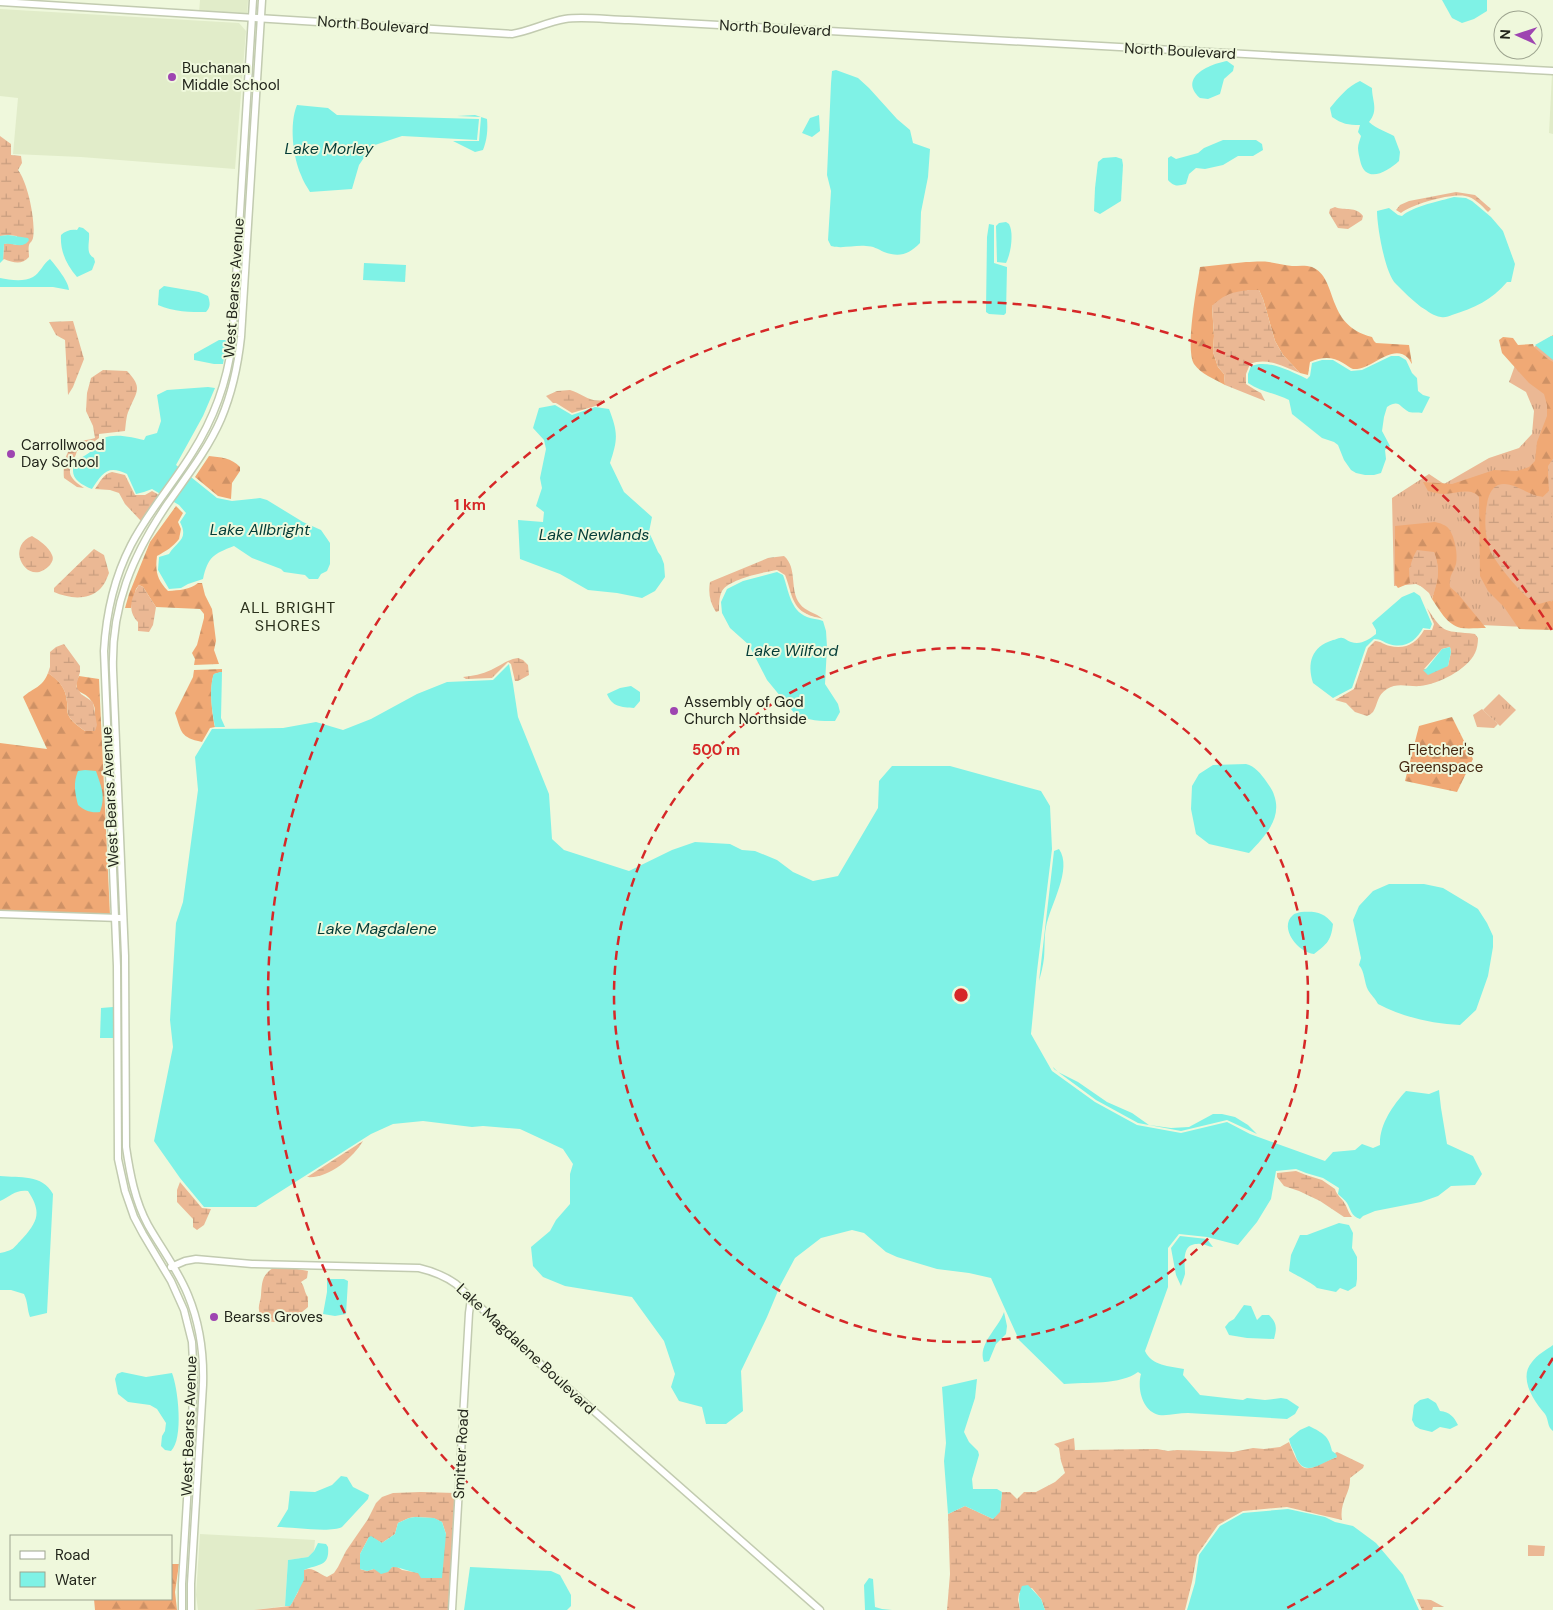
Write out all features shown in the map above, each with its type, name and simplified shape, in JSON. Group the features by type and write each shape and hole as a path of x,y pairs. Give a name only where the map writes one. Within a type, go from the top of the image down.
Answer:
{"main road":[{"name":"West Bearss Avenue","path":"182,1610 194,1382 193,1355 190,1331 184,1310 166,1270 134,1217 125,1191 118,1159 116,918 104,673 105,630 111,598 120,570 137,534 193,452 212,416 229,364 233,328 253,0"},
{"name":"West Bearss Avenue","path":"191,1610 203,1361 201,1339 193,1307 173,1266 144,1215 134,1187 126,1147 126,975 113,670 114,633 120,601 130,569 143,543 211,439 227,405 236,369 239,352 262,0"},
{"name":"North Boulevard","path":"0,2 512,34 568,19 629,20 1553,71"},
{"path":"0,914 124,918"},
{"name":"Lake Magdalene Boulevard","path":"166,1270 185,1261 196,1259 252,1264 419,1268 434,1272 451,1280 537,1361 820,1610"},
{"name":"Smitter Road","path":"452,1610 471,1299"}],"shaded area":[{"path":"200,0 248,0 247,15 199,13"},
{"path":"0,9 239,23 246,31 235,169 81,157 13,154 18,98 0,96"},
{"path":"1553,74 1553,134 1549,133"},
{"path":"200,1534 315,1540 314,1551 308,1557 288,1560 285,1606 254,1610 198,1610 196,1595"}],"green space":[{"path":"0,136 11,144 11,155 21,156 22,163 18,170 28,193 32,213 34,231 33,239 29,244 29,257 21,262 3,260 4,244 17,245 17,236 0,236"},
{"path":"1456,192 1475,195 1491,209 1488,212 1472,198 1459,195 1423,203 1401,213 1396,210 1400,205 1409,201"},
{"path":"1335,207 1357,211 1363,216 1362,220 1348,229 1338,228 1329,213 1330,209"},
{"path":"1246,262 1266,262 1312,267 1326,281 1334,302 1346,323 1357,331 1372,337 1376,343 1409,345 1412,364 1402,354 1395,353 1367,366 1353,369 1335,359 1323,358 1310,362 1308,375 1300,373 1283,355 1275,341 1259,290 1249,290 1212,306 1213,352 1218,367 1224,374 1225,385 1208,376 1194,364 1191,345 1192,317 1200,267"},
{"path":"1259,290 1275,341 1283,355 1300,373 1270,362 1250,364 1246,374 1246,384 1261,393 1265,401 1225,385 1224,374 1218,367 1213,352 1212,306 1229,294"},
{"path":"73,321 84,359 68,395 65,340 56,335 49,322"},
{"path":"1553,335 1553,628 1457,624 1431,591 1416,584 1394,586 1392,498 1429,474 1444,484 1489,458 1519,448 1532,434 1534,411 1526,392 1509,382 1518,357"},
{"path":"1503,337 1513,338 1518,345 1533,344 1534,347 1553,362 1553,459 1548,467 1549,491 1543,497 1526,492 1551,602 1553,600 1553,630 1519,629 1504,607 1488,591 1480,576 1479,497 1472,492 1444,494 1428,491 1423,482 1452,484 1494,470 1517,471 1529,467 1535,461 1537,442 1547,416 1547,405 1544,394 1529,383 1502,353 1499,340"},
{"path":"103,370 127,371 135,382 137,390 127,415 125,431 99,434 99,438 95,441 94,445 77,451 70,471 73,479 84,488 77,487 64,478 65,463 70,449 74,445 80,441 95,438 93,426 86,411 87,393 91,378"},
{"path":"570,390 590,399 602,400 602,404 572,413 553,403 546,396 557,391"},
{"path":"209,456 230,460 240,467 240,471 232,483 231,499 218,496 195,477"},
{"path":"1553,459 1553,503 1551,517 1553,519 1553,600 1539,604 1519,590 1492,554 1487,539 1487,501 1493,488 1504,484 1515,486 1543,497 1549,491 1548,466"},
{"path":"112,472 125,475 135,495 145,495 152,491 159,495 141,521 125,504 119,493 95,489 104,476"},
{"path":"176,506 183,513 178,522 181,529 179,539 169,549 157,556 156,566 158,575 161,583 168,591 184,589 202,583 205,595 212,609 216,641 214,650 219,664 194,665 195,659 192,653 197,645 204,618 204,614 200,609 156,607 143,587 139,585 136,589 131,608 125,608 150,542"},
{"path":"1435,522 1443,524 1448,528 1454,541 1457,560 1451,577 1450,587 1486,628 1461,628 1452,624 1432,599 1438,576 1434,552 1409,568 1410,583 1398,588 1395,584 1395,526"},
{"path":"32,536 41,542 53,556 50,565 42,571 34,572 22,564 20,549 24,541"},
{"path":"94,549 104,555 109,573 101,588 83,597 65,596 54,592 54,588"},
{"path":"1417,550 1434,552 1438,576 1432,599 1429,593 1416,582 1410,583 1410,566"},
{"path":"784,556 791,567 795,592 800,604 823,619 809,615 798,607 792,597 785,575 777,570 747,577 726,587 720,596 719,611 716,612 710,598 710,582 768,558"},
{"path":"139,585 143,587 156,607 153,625 149,632 138,631 138,622 131,609 132,599"},
{"path":"1427,608 1446,630 1475,634 1478,638 1475,653 1466,665 1451,675 1427,685 1399,685 1391,687 1381,694 1373,712 1367,716 1355,712 1346,703 1335,700 1354,689 1368,648 1375,641 1395,647 1406,646 1418,639 1424,630 1432,630 1434,624","holes":["1450,647 1451,652 1448,666 1424,669 1442,649"]},
{"path":"64,644 80,666 76,686 81,694 93,702 97,725 95,731 85,731 75,724 68,714 63,689 59,682 48,673 50,652"},
{"path":"518,658 528,665 529,675 518,681 515,681 511,664 508,662 492,678 466,679 463,677 484,673 507,661"},
{"path":"222,669 222,672 214,674 212,679 211,693 215,727 210,728 202,742 189,738 181,730 175,713 193,677 194,670"},
{"path":"48,673 59,682 63,689 69,717 85,731 91,722 95,710 88,697 77,690 76,682 79,676 99,679 110,915 0,912 0,743 47,749 23,697 40,685"},
{"path":"1499,694 1516,710 1500,726 1483,710"},
{"path":"1482,709 1498,724 1494,728 1477,727 1473,715"},
{"name":"Fletcher's Greenspace","path":"1452,717 1473,759 1457,792 1405,781 1419,726"},
{"path":"363,1141 359,1148 339,1166 323,1175 307,1177"},
{"path":"1296,1171 1322,1180 1335,1189 1352,1217 1344,1217 1320,1201 1284,1186 1277,1177 1277,1173"},
{"path":"180,1182 202,1208 211,1209 204,1225 197,1230 193,1227 193,1219 177,1202 177,1190"},
{"path":"273,1268 292,1268 308,1271 307,1278 301,1282 308,1297 308,1307 291,1319 284,1321 266,1320 259,1310 263,1279"},
{"path":"1074,1438 1075,1450 1157,1449 1168,1451 1233,1452 1253,1448 1280,1447 1289,1442 1298,1462 1303,1467 1312,1467 1337,1457 1335,1453 1337,1452 1364,1465 1363,1468 1350,1478 1349,1488 1342,1508 1342,1520 1287,1507 1243,1511 1218,1525 1197,1555 1185,1610 1045,1610 1041,1599 1032,1588 1019,1593 1020,1610 947,1610 950,1574 948,1514 965,1506 993,1519 1000,1511 1002,1492 1010,1492 1017,1499 1024,1492 1036,1492 1055,1482 1065,1473 1059,1448 1054,1444"},
{"path":"393,1493 456,1493 448,1610 254,1610 290,1606 298,1592 304,1570 313,1570 327,1577 334,1573 376,1503 382,1497","holes":["415,1517 433,1518 442,1522 446,1534 419,1573 402,1570 396,1566 379,1571 360,1569 360,1554 369,1537 382,1543 395,1534 398,1523"]},
{"path":"1528,1545 1545,1546 1544,1556 1528,1556"},
{"path":"172,1564 179,1564 175,1592 177,1610 95,1610 94,1600 172,1600"},
{"path":"1417,1599 1431,1600 1444,1607 1422,1610"}],"water":[{"path":"1442,0 1487,0 1487,11 1474,19 1462,23 1452,18"},
{"path":"1227,61 1234,66 1233,71 1224,79 1220,94 1208,99 1200,98 1194,91 1192,84 1194,78 1198,73 1212,65"},
{"path":"836,70 858,78 910,130 913,143 930,149 928,177 921,212 920,243 904,254 890,254 869,246 835,247 831,246 828,240 831,191 827,175 831,83 832,71"},
{"path":"1360,81 1372,88 1374,113 1369,122 1394,136 1400,152 1399,161 1389,169 1377,174 1367,172 1360,160 1358,145 1361,136 1358,132 1360,125 1345,124 1332,117 1330,108 1347,89"},
{"name":"Lake Morley","path":"297,105 328,108 337,115 479,119 477,140 402,136 372,146 359,165 352,189 310,192 298,168 294,150 293,121"},
{"path":"475,115 481,117 457,116"},
{"path":"819,115 820,131 812,137 802,133 810,118"},
{"path":"481,117 487,119 486,139 483,150 475,152 453,141 479,141"},
{"path":"1223,140 1256,140 1262,144 1263,150 1253,156 1238,156 1223,165 1205,169 1196,168 1189,174 1186,184 1176,185 1168,180 1168,158 1171,156 1176,159 1198,153 1204,148"},
{"path":"1116,157 1122,159 1123,165 1121,201 1100,214 1094,211 1098,162 1103,158"},
{"path":"1454,197 1466,198 1472,201 1491,217 1503,231 1515,264 1511,282 1507,282 1489,299 1468,309 1442,317 1421,307 1392,279 1382,249 1377,211 1389,208 1402,216 1420,207"},
{"path":"1006,222 1011,228 1012,238 1008,259 1006,263 997,262 996,226 999,223"},
{"path":"989,224 994,225 994,263 1007,267 1006,313 1004,315 986,312 987,237"},
{"path":"79,227 89,233 89,251 95,262 92,270 77,277 64,257 61,235 64,232 77,230"},
{"path":"8,235 28,238 29,240 24,245 4,244 3,260 0,263 0,236"},
{"path":"50,259 65,279 69,290 53,287 0,287 0,278 29,279"},
{"path":"364,263 406,265 405,282 363,280"},
{"path":"164,286 199,292 208,296 209,308 206,312 188,312 158,305 159,290"},
{"path":"1553,336 1553,360 1535,345"},
{"path":"219,340 227,340 223,364 194,360 194,354"},
{"path":"1391,356 1399,356 1406,360 1412,373 1417,378 1418,391 1430,397 1422,413 1409,412 1397,404 1387,407 1382,431 1390,446 1385,450 1386,459 1381,473 1374,475 1365,475 1351,470 1344,460 1338,445 1322,438 1292,414 1289,400 1248,383 1248,374 1251,366 1258,364 1279,367 1307,379 1310,376 1312,363 1322,360 1333,360 1351,371 1362,370"},
{"name":"Lake Allbright","path":"215,388 203,416 176,465 217,498 232,501 260,498 267,500 303,522 321,530 330,543 330,564 327,571 321,574 318,579 309,579 305,575 284,572 281,569 252,558 234,546 216,554 209,561 203,579 181,588 169,589 158,570 159,557 169,554 183,537 180,522 186,513 179,505 152,489 136,494 127,474 120,471 110,470 106,472 92,489 75,478 73,470 77,459 97,448 99,442 104,438 117,436 144,440 146,436 157,433 161,421 157,395 167,390"},
{"name":"Lake Newlands","path":"555,405 572,415 595,407 609,409 616,436 610,463 624,492 652,517 649,532 664,564 665,577 655,591 642,598 588,590 560,574 520,559 518,520 543,522 544,512 536,506 542,488 540,478 546,449 544,440 533,428 539,408"},
{"name":"Lake Wilford","path":"777,572 783,575 797,610 807,617 823,621 827,647 825,684 838,704 840,712 835,721 820,721 795,714 767,680 749,645 730,628 722,613 721,602 727,589 743,581"},
{"path":"1414,592 1420,596 1432,624 1430,629 1423,628 1417,637 1405,645 1389,644 1374,639 1366,647 1352,688 1333,698 1313,683 1310,669 1315,651 1326,643 1339,638 1355,643 1367,640 1376,634 1372,623 1402,597"},
{"path":"1450,647 1451,652 1448,666 1428,675 1423,670 1426,669 1442,649"},
{"name":"Lake Magdalene","path":"509,664 518,717 549,794 552,839 564,850 629,871 672,850 695,842 730,844 742,850 755,851 777,860 793,872 813,881 838,876 878,808 879,781 892,766 950,766 1041,791 1050,806 1052,849 1031,1034 1052,1071 1095,1102 1137,1125 1181,1133 1227,1122 1250,1134 1325,1161 1333,1152 1355,1150 1362,1144 1373,1148 1380,1145 1384,1123 1406,1091 1429,1094 1439,1090 1447,1144 1473,1156 1482,1174 1475,1185 1451,1186 1438,1196 1421,1202 1375,1211 1360,1219 1353,1214 1347,1203 1338,1194 1339,1188 1323,1178 1296,1169 1276,1171 1271,1199 1257,1222 1238,1245 1207,1237 1179,1234 1168,1248 1168,1287 1145,1351 1156,1362 1184,1369 1183,1375 1200,1395 1243,1400 1247,1398 1265,1400 1287,1399 1299,1407 1295,1414 1287,1419 1188,1413 1159,1415 1148,1409 1142,1398 1140,1392 1141,1374 1138,1372 1113,1381 1064,1384 1019,1340 991,1278 937,1269 897,1257 886,1252 864,1233 852,1230 821,1238 795,1258 741,1371 743,1411 726,1424 706,1424 702,1407 679,1401 671,1387 675,1374 664,1341 632,1297 565,1286 543,1277 533,1266 531,1247 550,1231 556,1220 570,1204 570,1174 573,1164 563,1149 520,1129 472,1127 423,1121 393,1124 371,1134 256,1207 204,1207 180,1178 154,1141 173,1047 170,1020 176,923 183,902 198,790 195,757 212,729 283,728 316,722 343,730 371,719 417,694 447,682 493,680"},
{"path":"222,672 221,718 225,727 215,727 211,689 214,674"},
{"path":"631,686 640,692 640,701 634,708 621,707 614,704 607,694 620,688"},
{"path":"1246,764 1255,768 1264,778 1273,791 1276,804 1274,820 1260,841 1249,853 1209,844 1196,834 1191,809 1192,786 1199,774 1213,765"},
{"path":"78,771 96,771 103,796 100,812 88,811 78,805 75,780"},
{"path":"1059,849 1063,857 1062,877 1046,927 1044,958 1039,981 1054,851"},
{"path":"1389,884 1424,884 1443,888 1478,909 1487,923 1493,936 1488,976 1476,1010 1460,1025 1428,1021 1397,1013 1378,1004 1368,990 1359,965 1361,958 1353,920 1359,906 1373,891"},
{"path":"1301,912 1319,913 1333,924 1328,942 1314,954 1308,953 1297,945 1289,933 1289,920 1294,914"},
{"path":"113,1007 113,1038 100,1038 101,1008"},
{"path":"1058,1072 1078,1082 1107,1102 1132,1113 1149,1125 1171,1128 1189,1127 1213,1114 1222,1114 1235,1117 1248,1125 1257,1134 1227,1120 1181,1131 1138,1123 1096,1100"},
{"path":"0,1176 37,1180 43,1183 53,1194 47,1313 30,1317 24,1294 11,1290 0,1290 0,1253 11,1250 28,1232 35,1220 36,1210 28,1191 17,1192 0,1201"},
{"path":"1339,1223 1349,1225 1353,1233 1352,1248 1357,1257 1356,1286 1348,1291 1340,1288 1336,1292 1317,1288 1289,1271 1291,1255 1300,1235 1307,1235"},
{"path":"1180,1236 1207,1239 1213,1247 1199,1244 1188,1247 1185,1255 1185,1274 1181,1286 1176,1275 1171,1248"},
{"path":"327,1279 344,1279 348,1281 346,1314 335,1316 323,1314"},
{"path":"1244,1305 1251,1306 1257,1320 1262,1315 1269,1315 1272,1318 1276,1326 1274,1339 1229,1335 1225,1327 1234,1319"},
{"path":"1004,1312 1007,1326 1006,1334 996,1344 989,1361 984,1362 983,1349"},
{"path":"1553,1345 1553,1431 1545,1414 1532,1396 1527,1382 1527,1375 1528,1368 1534,1359"},
{"path":"122,1372 146,1377 172,1373 178,1401 179,1425 175,1445 171,1451 165,1450 161,1446 166,1423 157,1409 150,1405 128,1402 118,1394 115,1379 117,1374"},
{"path":"977,1379 975,1398 964,1432 979,1455 972,1479 973,1489 997,1489 1002,1492 1000,1512 993,1519 965,1506 948,1514 942,1387"},
{"path":"1428,1398 1436,1403 1440,1411 1451,1415 1458,1425 1450,1429 1440,1427 1432,1432 1415,1426 1412,1420 1414,1405 1420,1400"},
{"path":"1309,1426 1325,1435 1332,1451 1337,1457 1313,1468 1307,1468 1298,1462 1289,1439 1300,1430"},
{"path":"341,1476 347,1477 353,1487 369,1495 368,1499 342,1527 321,1530 277,1527 288,1509 290,1491 315,1492 332,1485"},
{"path":"1288,1509 1325,1517 1335,1522 1353,1526 1376,1543 1403,1575 1419,1610 1187,1610 1195,1583 1199,1555 1220,1526 1243,1513"},
{"path":"415,1517 434,1518 442,1522 446,1534 442,1578 421,1578 418,1573 395,1567 381,1574 374,1569 367,1571 360,1569 360,1554 369,1537 371,1536 382,1543 395,1534 398,1523"},
{"path":"318,1543 326,1544 328,1547 327,1558 322,1564 304,1570 304,1580 292,1603 290,1606 285,1606 288,1560 308,1557"},
{"path":"470,1567 551,1571 560,1575 571,1595 571,1606 567,1610 464,1610"},
{"path":"869,1578 873,1579 875,1607 892,1610 865,1610 864,1585"},
{"path":"1028,1585 1041,1599 1045,1610 1020,1610 1019,1598 1021,1589 1022,1586"}],"place":[{"name":"Buchanan Middle School","path":"172,77"},
{"name":"Carrollwood Day School","path":"11,454"},
{"name":"Assembly of God Church Northside","path":"674,711"},
{"name":"Bearss Groves","path":"214,1317"}],"district":[{"name":"ALL BRIGHT SHORES","path":"288,616"}]}
